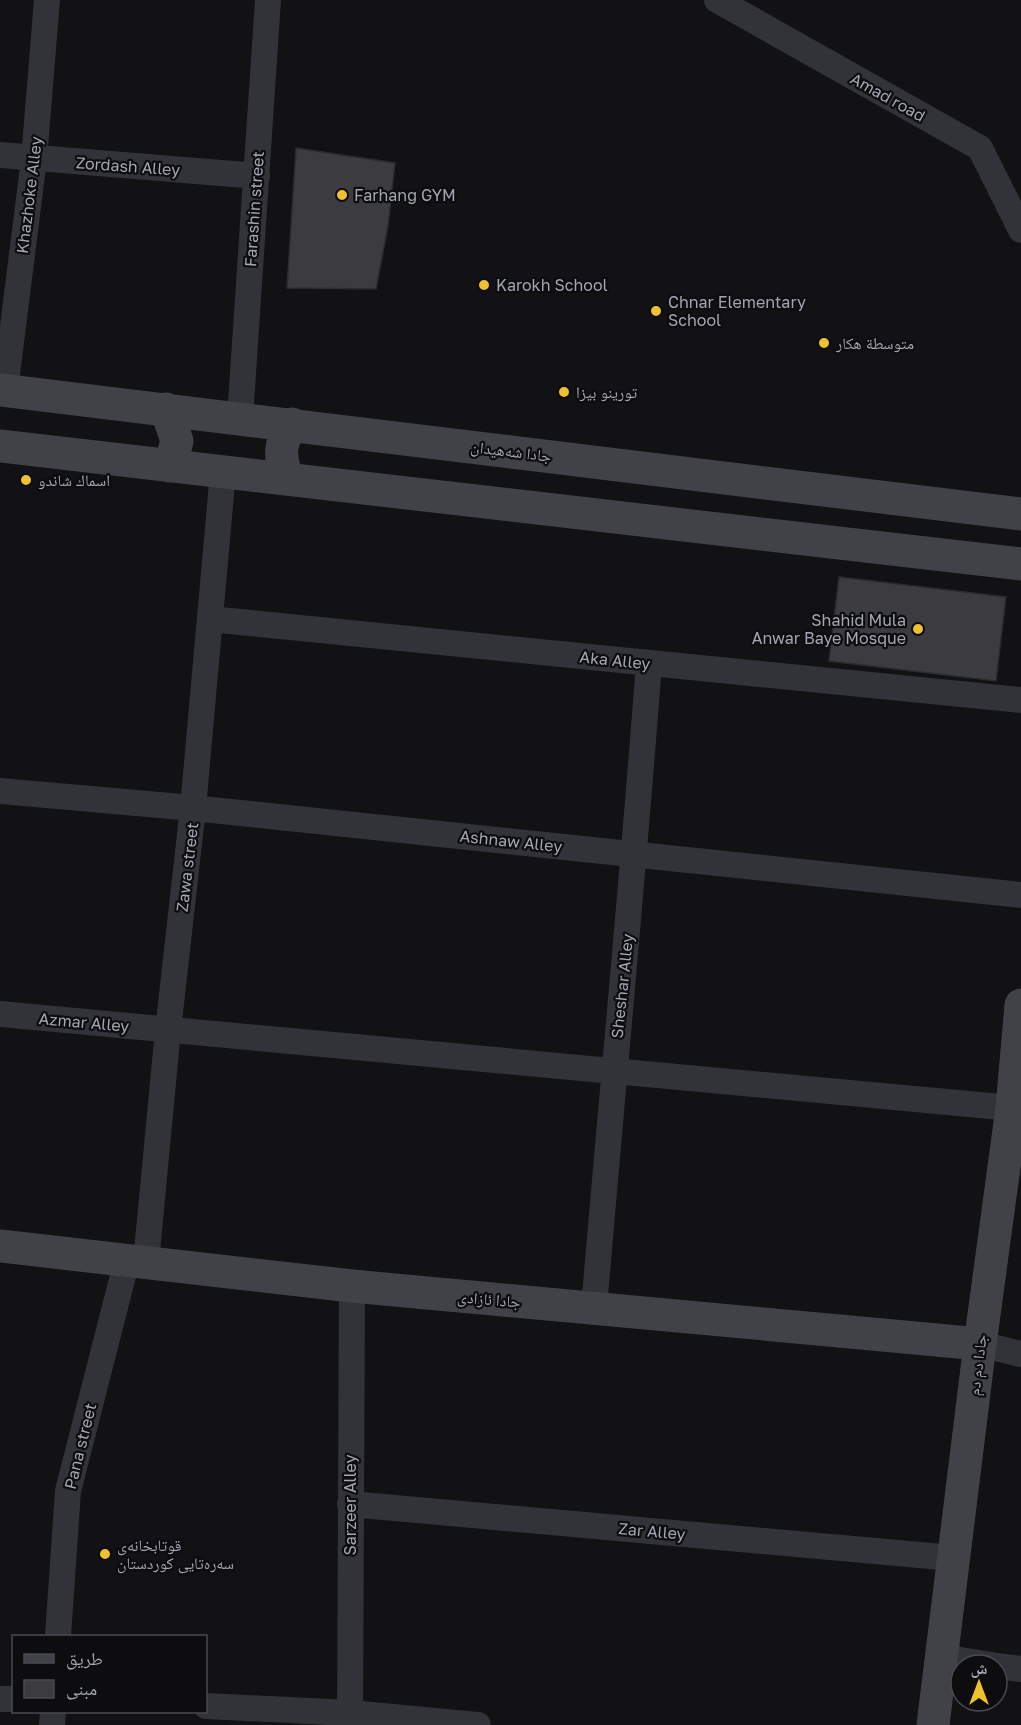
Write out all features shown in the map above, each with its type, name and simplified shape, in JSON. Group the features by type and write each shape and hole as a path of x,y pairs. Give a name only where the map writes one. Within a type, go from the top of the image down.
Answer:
{"main road":[{"name":"جادا شەهیدان","path":"2,390 1021,514"},
{"path":"166,409 177,441 170,465"},
{"path":"287,479 280,457 281,445 292,424"},
{"path":"0,446 1021,564"},
{"name":"جادا دم دم","path":"933,1725 980,1344 1013,1159 1012,1108 1021,1006"},
{"name":"جادا ئازادی","path":"0,1245 352,1286 980,1344"}],"street":[{"name":"Khazhoke Alley","path":"2,390 34,159 46,0"},
{"name":"Farashin street","path":"240,418 268,0"},
{"name":"Amad road","path":"717,0 980,148 1021,230"},
{"name":"Zordash Alley","path":"0,155 256,176"},
{"name":"Zawa street","path":"137,1261 168,1030 193,808 224,472"},
{"name":"Aka Alley","path":"210,619 1021,700"},
{"name":"Sheshar Alley","path":"594,1308 650,663"},
{"name":"Ashnaw Alley","path":"0,791 193,808 1021,895"},
{"name":"Azmar Alley","path":"0,1014 1012,1108"},
{"name":"Pana street","path":"58,1635 68,1491 137,1261"},
{"name":"Sarzeer Alley","path":"350,1719 352,1286"},
{"path":"980,1344 1021,1354"},
{"name":"Zar Alley","path":"350,1504 953,1558"},
{"path":"941,1658 949,1659"},
{"path":"207,1706 350,1719 478,1725"}],"building":[{"name":"Farhang GYM","path":"296,148 395,163 388,226 376,289 287,288"},
{"name":"Shahid Mula Anwar Baye Mosque","path":"839,577 1006,597 996,681 829,661"}],"place":[{"name":"Farhang GYM","path":"342,195"},
{"name":"Karokh School","path":"484,285"},
{"name":"Chnar Elementary School","path":"656,311"},
{"name":"متوسطة هكار","path":"824,343"},
{"name":"تورينو بيزا","path":"564,392"},
{"name":"اسماك شاندو","path":"26,480"},
{"name":"Shahid Mula Anwar Baye Mosque","path":"918,629"},
{"name":"قوتابخانەی سەرەتایی کوردستان","path":"105,1554"}]}
